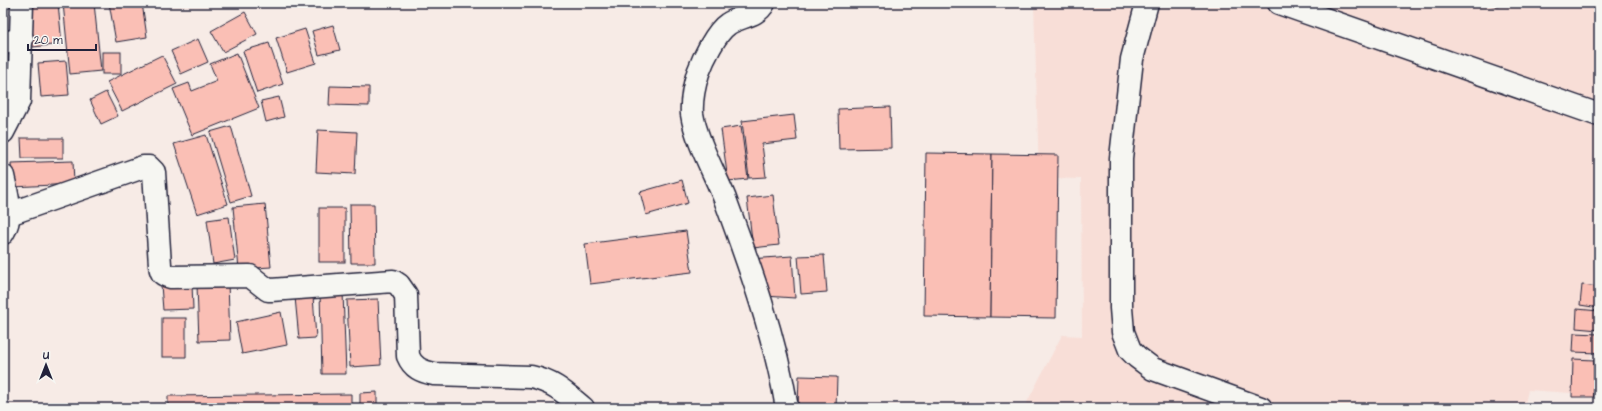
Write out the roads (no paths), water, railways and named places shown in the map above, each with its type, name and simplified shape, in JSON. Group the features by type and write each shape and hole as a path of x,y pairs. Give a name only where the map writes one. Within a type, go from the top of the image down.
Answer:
{"street":[{"path":"3,132 19,101 12,41 22,3"},
{"path":"764,3 761,8 752,14 728,23 720,31 699,72 693,94 692,114 696,130 723,195 744,252 772,337 787,408"},
{"path":"1147,3 1132,59 1120,158 1120,308 1123,332 1130,350 1153,369 1261,408"},
{"path":"1279,3 1599,115"},
{"path":"3,176 9,198 6,223 144,167 150,167 154,172 160,265 161,272 164,275 172,277 250,276 268,290 393,282 399,285 406,295 408,356 411,364 421,371 434,374 538,378 557,386 583,408"}]}
